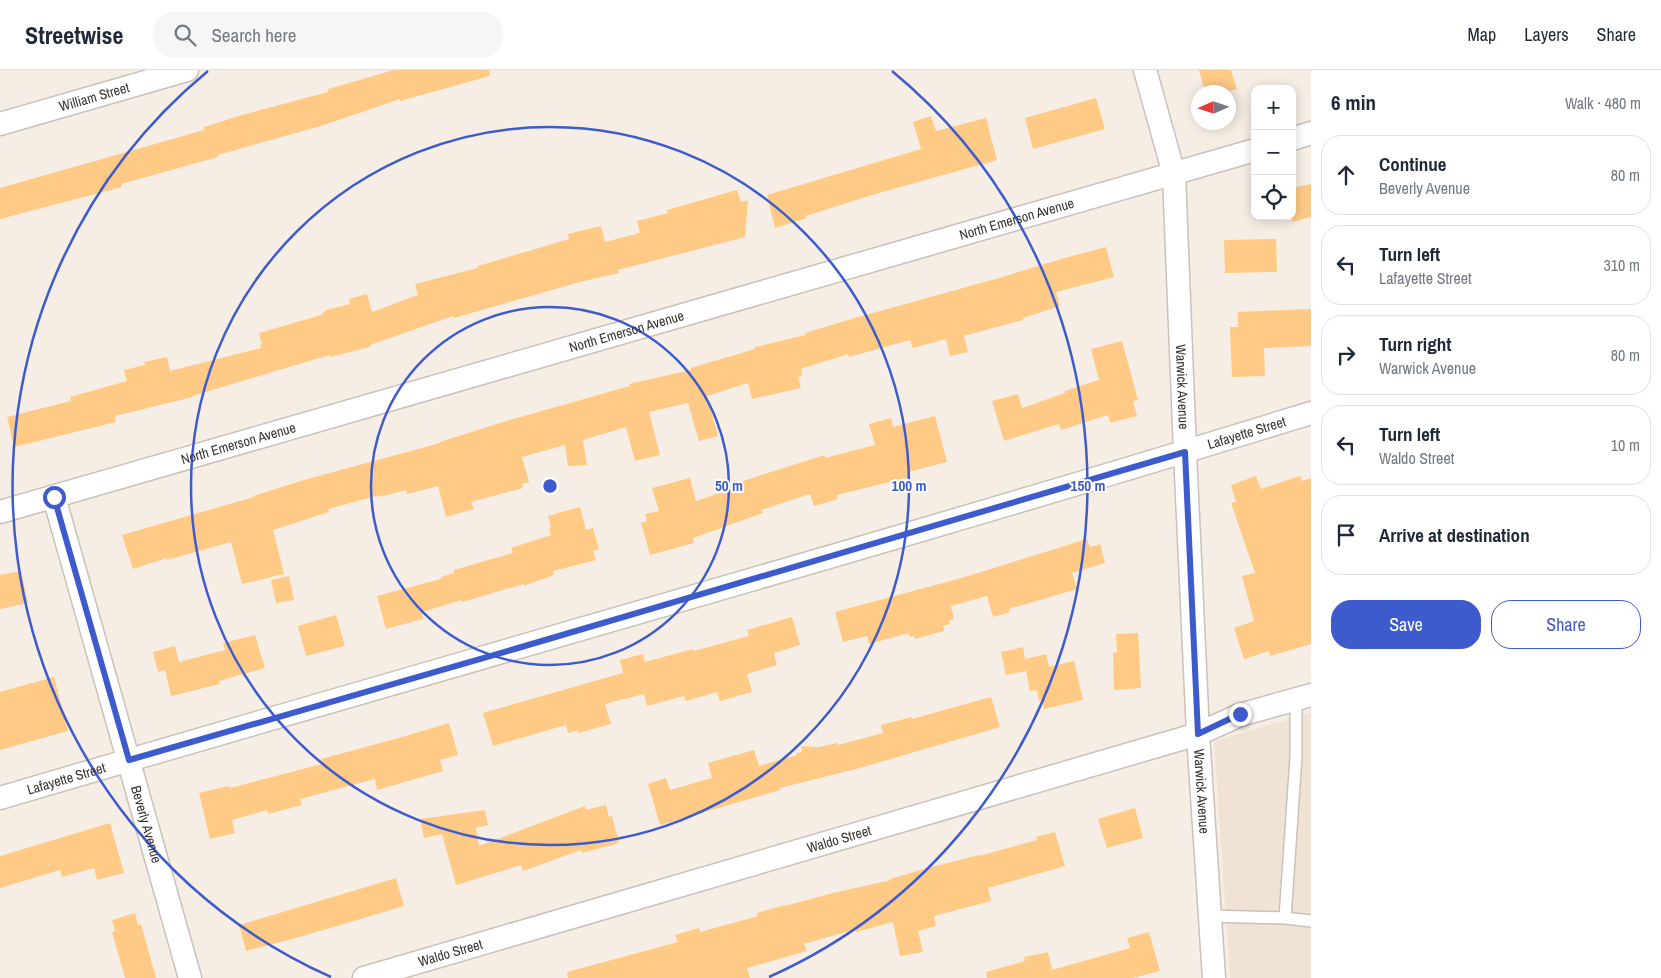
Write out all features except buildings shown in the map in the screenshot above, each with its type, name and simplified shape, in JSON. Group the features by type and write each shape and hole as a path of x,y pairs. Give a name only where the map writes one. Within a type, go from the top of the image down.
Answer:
{"street":[{"name":"William Street","path":"0,124 187,70"},
{"name":"Warwick Avenue","path":"1146,70 1174,174 1198,734 1214,978"},
{"path":"1296,138 1311,133"},
{"name":"North Emerson Avenue","path":"0,512 1251,151"},
{"name":"Lafayette Street","path":"0,798 518,648 1185,452 1311,413"},
{"name":"Beverly Avenue","path":"54,497 190,978"},
{"name":"Waldo Street","path":"364,978 1198,734 1240,714 1303,697"}],"lane":[{"path":"1284,918 1296,757 1303,697"},
{"path":"1210,916 1284,918 1311,921"}],"shaded area":[{"path":"1311,713 1311,978 1230,978 1214,741"}],"route":[{"path":"54,497 129,760 1185,452 1198,734 1240,714"}]}
